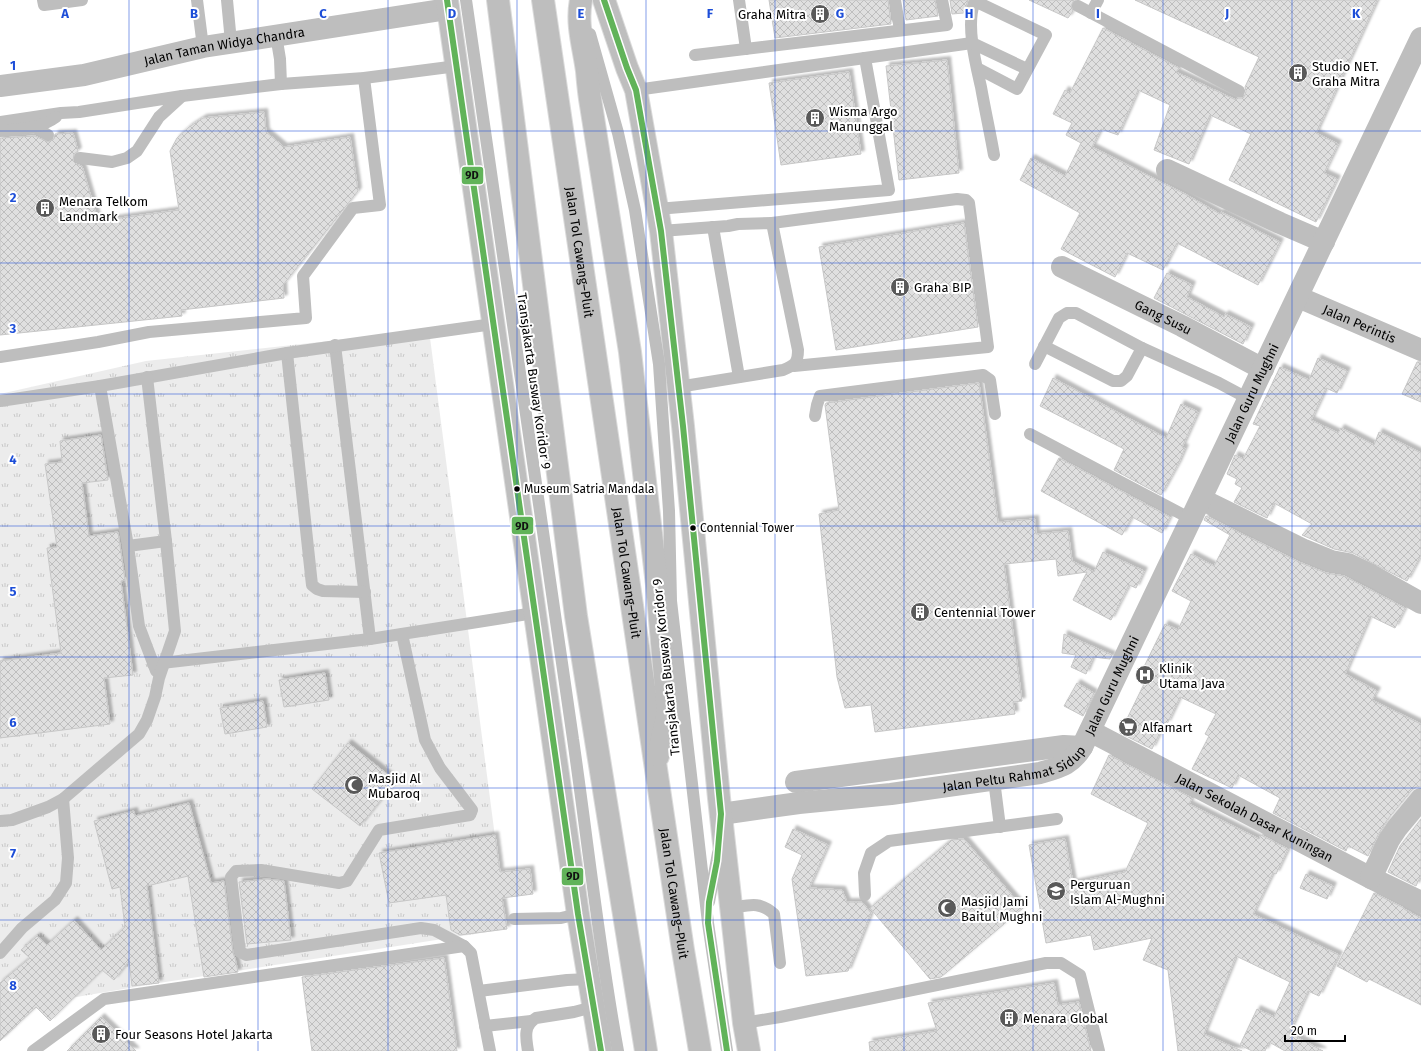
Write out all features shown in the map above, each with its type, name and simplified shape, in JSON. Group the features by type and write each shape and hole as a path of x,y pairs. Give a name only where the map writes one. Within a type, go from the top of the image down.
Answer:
{"main road":[{"path":"498,0 576,616 646,1051"},
{"name":"Jalan Tol Cawang–Pluit","path":"543,0 683,950 700,1051"},
{"path":"604,0 636,90 657,209 684,426 721,814 744,1023 749,1051"},
{"path":"580,1 580,24 591,105 630,352 657,585 668,712 656,768"},
{"name":"Jalan Taman Widya Chandra","path":"0,86 84,75 203,47 454,3"},
{"path":"454,3 457,66 534,613 578,914 600,1051"},
{"name":"Jalan Guru Mughni","path":"1086,739 1421,38"},
{"path":"1167,170 1324,242"},
{"name":"Gang Susu","path":"1062,267 1182,326 1263,369"},
{"name":"Jalan Perintis","path":"1298,297 1421,350"},
{"path":"1202,497 1209,503 1304,550 1331,561 1348,564 1371,575 1421,603"},
{"name":"Jalan Peltu Rahmat Sidup","path":"721,814 799,803 891,794 1040,773 1062,767 1076,757 1086,739"},
{"name":"Jalan Peltu Rahmat Sidup","path":"796,782 1064,746 1086,739"},
{"name":"Jalan Sekolah Dasar Kuningan","path":"1086,739 1421,902"},
{"path":"887,769 891,794"},
{"path":"1371,878 1389,840 1421,799"}],"lane":[{"path":"43,0 44,5 82,0"},
{"path":"197,0 203,47"},
{"path":"227,0 231,42"},
{"path":"739,0 746,49"},
{"path":"895,0 900,30"},
{"path":"695,55 946,24 942,0"},
{"path":"1091,13 1098,0"},
{"name":"Transjakarta Busway Koridor 9","path":"580,1 618,133 635,210 659,364 669,511 671,601 708,923 727,1051"},
{"name":"Transjakarta Busway Koridor 9","path":"454,3 573,740 605,983 618,1051"},
{"path":"977,68 1017,89 1046,34 979,3 974,4 972,11 972,42 977,68 994,155"},
{"path":"1078,6 1239,91"},
{"path":"276,35 280,59 281,84"},
{"path":"636,90 972,42 1027,69"},
{"path":"657,209 889,190 865,58"},
{"path":"0,122 61,113 79,112 182,96 281,84 364,78 457,66"},
{"path":"0,357 98,342 149,332 306,318 303,276 353,208 380,205 364,78"},
{"path":"80,158 112,162 127,158 137,151 159,117 182,96"},
{"path":"0,131 35,128 50,122 61,113"},
{"path":"35,128 48,135"},
{"path":"660,231 738,224 772,223 957,199 966,200 969,203 988,347 794,366 784,370 678,387"},
{"path":"772,223 798,350 798,358 794,366"},
{"path":"713,227 739,377"},
{"path":"1035,364 1059,318 1067,313 1076,314 1142,348 1219,383 1249,399"},
{"path":"0,401 100,386 336,345 493,324"},
{"path":"336,345 370,640"},
{"path":"1044,346 1113,382 1121,381 1127,376 1142,348"},
{"path":"287,353 312,585 323,591 365,592"},
{"path":"815,416 820,396 982,375 990,380 995,414"},
{"path":"147,377 175,631 158,663"},
{"path":"0,821 12,820 48,807 63,799 139,734 147,720 159,678 158,663 139,626 128,546 100,386"},
{"path":"1030,434 1191,519"},
{"path":"128,546 166,541"},
{"path":"158,663 370,640 534,613"},
{"path":"402,634 425,740 440,768 472,812 470,815 379,830 347,881 339,883 261,870 236,871 232,877 240,952 246,955 421,928 434,930 464,946 471,953 490,1051"},
{"path":"994,780 1000,827"},
{"path":"0,953 22,928 55,900 66,883 68,858 63,799"},
{"path":"708,923 709,902 717,861 721,814"},
{"path":"865,895 864,873 871,853 888,841 1057,819"},
{"path":"732,908 754,905 766,906 774,914 780,963"},
{"path":"514,919 560,918 578,914"},
{"path":"33,1051 104,999 464,946"},
{"path":"744,1023 1046,962 1061,963 1080,975 1099,1051"},
{"path":"479,991 567,980 589,979"},
{"path":"485,1026 531,1021 536,1018 574,1012 593,1007"},
{"path":"528,1051 526,1037 527,1028 531,1021"}],"green space":[{"path":"429,330 507,929 159,983 0,1010 0,394 146,361"}],"building":[{"name":"Graha Mitra","path":"769,0 888,0 891,24 775,38"},
{"path":"903,0 935,0 938,16 906,20"},
{"path":"950,0 968,0 964,13 952,14"},
{"path":"1029,0 1074,0 1071,6 1073,11 1068,18"},
{"path":"1135,0 1377,0 1316,133 1338,144 1324,173 1337,179 1316,222 1229,180 1251,134 1210,115 1189,164 1154,150 1170,105 1138,90 1118,135 1101,129 1092,147 1185,194 1220,214 1221,212 1280,242 1258,285 1177,243 1163,270 1127,253 1115,277 1061,249 1080,213 1020,180 1031,158 1065,176 1081,143 1066,135 1072,123 1053,114 1065,90 1070,93 1103,28 1179,68 1176,72 1236,100 1237,98 1243,98 1245,95 1245,87 1259,57"},
{"path":"947,60 959,173 899,180 886,66"},
{"name":"Wisma Argo Manunggal","path":"849,72 861,154 781,165 769,83"},
{"path":"264,112 266,132 284,147 350,137 358,191 283,285 284,298 181,310 182,316 0,335 0,138 35,136 48,142 54,139 55,134 73,133 78,151 74,154 73,161 82,166 98,221 179,210 170,151 177,138 189,127 203,118"},
{"name":"Graha BIP","path":"964,223 978,327 836,350 819,247"},
{"path":"1167,273 1192,285 1187,297 1224,317 1225,314 1251,327 1243,344 1154,298"},
{"path":"1318,358 1347,371 1337,393 1326,388 1311,420 1338,433 1341,428 1374,445 1379,432 1421,453 1421,555 1407,581 1353,553 1334,549 1302,535 1312,524 1274,503 1267,518 1234,502 1242,488 1235,484 1237,479 1227,474 1235,455 1243,459 1260,426 1253,424 1280,367 1309,380"},
{"path":"1417,362 1421,362 1421,402 1402,394"},
{"path":"1053,378 1166,438 1181,404 1198,412 1182,447 1185,448 1178,464 1161,495 1114,470 1124,449 1040,406"},
{"name":"Centennial Tower","path":"979,383 998,522 1035,519 1036,534 1068,531 1072,561 1094,572 1103,552 1144,571 1136,588 1129,585 1111,620 1073,600 1087,572 1058,576 1056,559 1004,564 1022,701 1013,702 1015,714 875,732 871,705 845,708 837,677 819,514 839,510 825,405 826,403"},
{"path":"101,435 108,480 82,483 89,536 118,532 125,580 121,581 133,675 104,678 110,724 0,738 0,661 61,653 47,548 57,547 45,464 62,462 60,441"},
{"path":"1059,458 1170,517 1162,533 1132,517 1122,535 1041,491"},
{"path":"1206,516 1299,562 1326,573 1344,576 1405,608 1395,628 1370,616 1345,674 1377,691 1372,700 1421,724 1421,787 1416,787 1411,791 1387,820 1368,856 1348,846 1346,851 1273,813 1280,798 1238,775 1232,788 1192,769 1209,736 1205,734 1216,714 1180,697 1167,724 1165,722 1152,749 1120,733 1145,682 1138,679 1165,624 1178,630 1191,601 1172,591 1191,554 1214,566 1230,535 1204,520"},
{"path":"1064,634 1112,655 1110,659 1093,657 1086,674 1071,667 1076,655 1062,653"},
{"path":"325,673 329,700 284,707 279,680"},
{"path":"1077,683 1094,693 1083,716 1064,706"},
{"path":"263,701 267,727 225,734 220,708"},
{"name":"Masjid Al Mubaroq","path":"348,743 396,781 360,826 312,789"},
{"path":"1109,755 1192,798 1189,804 1259,839 1261,835 1288,849 1276,874 1273,873 1253,914 1339,955 1319,996 1308,991 1289,1033 1323,1051 1285,1051 1269,1042 1265,1051 1252,1051 1240,1045 1257,1009 1274,1017 1290,982 1236,956 1204,1034 1242,1051 1178,1051 1168,970 1143,960 1152,938 1094,950 1091,935 1046,943 1029,845 1065,839 1073,883 1125,872 1148,823 1091,794"},
{"path":"189,803 211,883 224,881 233,953 238,972 204,977 188,876 147,886 159,983 132,986 129,961 114,980 102,970 50,1021 36,1007 0,1041 0,983 30,958 21,950 37,936 47,945 74,920 101,950 125,927 120,887 112,889 94,821 134,811 135,816"},
{"path":"1421,819 1421,875 1416,886 1388,872 1400,846"},
{"path":"793,829 828,845 809,888 842,890 847,902 862,902 871,913 848,971 806,976 792,879 802,855 785,847"},
{"path":"495,835 500,872 530,869 533,894 502,898 507,929 460,935 451,930 446,895 389,903 379,853"},
{"name":"Masjid Jami Baitul Mughni","path":"964,839 1023,908 941,977 930,979 870,908 951,840"},
{"path":"1306,874 1333,886 1327,899 1300,888"},
{"path":"267,879 284,881 291,940 247,944 239,882"},
{"path":"1374,893 1421,918 1421,1005 1369,979 1367,982 1337,966"},
{"path":"444,958 457,1051 312,1051 302,977"},
{"name":"Menara Global","path":"1054,983 1058,1005 1079,1002 1091,1051 870,1051 869,1042 937,1031 928,1003"},
{"name":"Four Seasons Hotel Jakarta","path":"101,1017 136,1051 67,1051"}],"transit line":[{"name":"9D","path":"447,0 578,914 601,1051"},
{"name":"9D","path":"604,0 636,90 661,231 683,426 721,814 717,861 709,902 708,923 727,1051"}],"place":[{"name":"Graha Mitra","path":"820,14"},
{"name":"Studio NET. Graha Mitra","path":"1298,73"},
{"name":"Wisma Argo Manunggal","path":"815,118"},
{"name":"Menara Telkom Landmark","path":"45,208"},
{"name":"Graha BIP","path":"900,287"},
{"name":"Museum Satria Mandala","path":"517,489"},
{"name":"Contennial Tower","path":"693,528"},
{"name":"Centennial Tower","path":"920,612"},
{"name":"Klinik Utama Java","path":"1145,675"},
{"name":"Alfamart","path":"1128,727"},
{"name":"Masjid Al Mubaroq","path":"354,785"},
{"name":"Perguruan Islam Al-Mughni","path":"1056,891"},
{"name":"Masjid Jami Baitul Mughni","path":"947,908"},
{"name":"Menara Global","path":"1009,1018"},
{"name":"Four Seasons Hotel Jakarta","path":"101,1034"}]}
